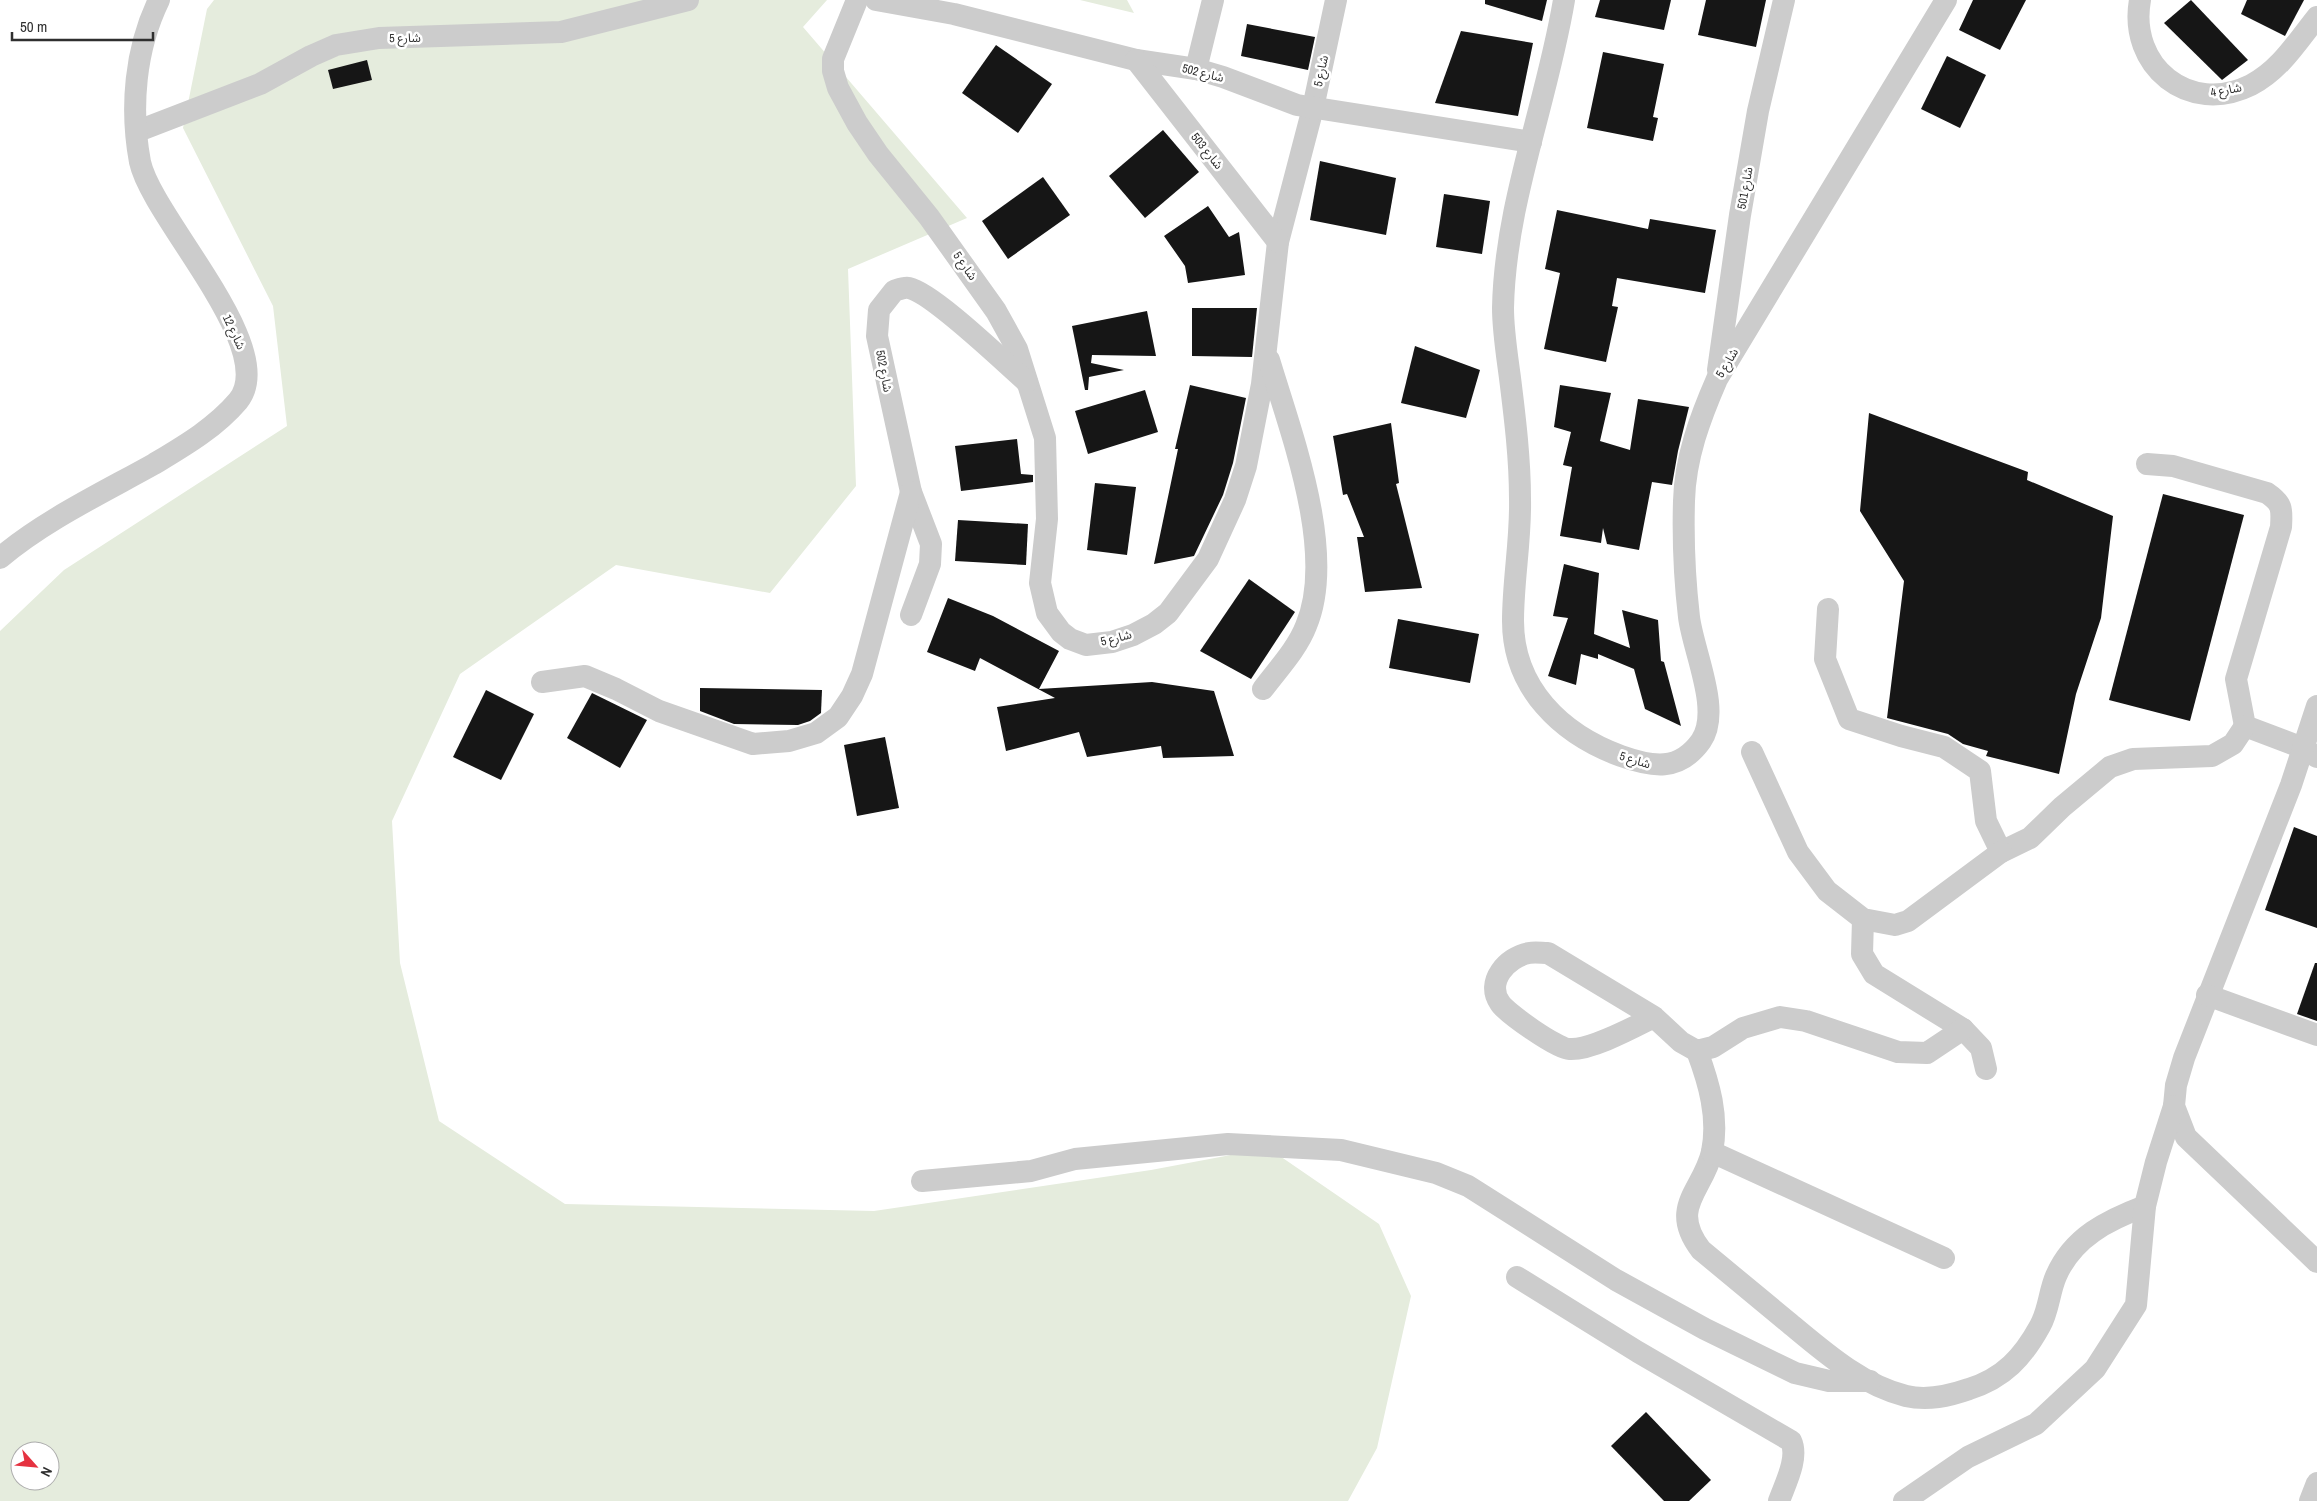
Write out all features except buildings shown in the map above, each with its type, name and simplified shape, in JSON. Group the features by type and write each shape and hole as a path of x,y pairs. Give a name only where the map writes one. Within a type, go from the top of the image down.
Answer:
{"street":[{"name":"شارع 12","path":"3,550 190,443 239,399 244,388 247,377 243,348 210,284 172,224 141,164 136,78 150,18 159,0"},
{"name":"شارع 5","path":"138,131 260,84 311,56 336,45 379,38 539,35 561,32 688,0"},
{"name":"شارع 5","path":"857,0 833,59 832,71 838,88 857,123 883,161 929,217 996,310 1017,349 1044,438 1048,520 1040,583 1048,613 1062,632 1070,639 1086,645 1112,642 1154,624 1168,613 1208,559 1235,500 1246,466 1267,354 1278,242 1313,108 1336,0"},
{"name":"شارع 502","path":"876,0 954,14 1136,60 1196,69 1223,77 1279,99 1313,108 1531,142"},
{"path":"1196,69 1213,0"},
{"name":"شارع 5","path":"1564,0 1508,246 1503,308 1520,501 1513,621 1515,647 1522,672 1534,694 1550,714 1570,731 1612,752 1658,766 1683,759 1702,740 1709,714 1689,619 1684,500 1689,458 1700,417 1717,379 1932,27 1946,0"},
{"name":"شارع 501","path":"1717,379 1740,215 1758,111 1784,0"},
{"name":"شارع 4","path":"2140,0 2138,27 2145,50 2154,66 2172,83 2201,94 2231,92 2249,86 2264,77 2277,67 2317,17"},
{"name":"شارع 503","path":"1136,60 1278,242"},
{"name":"شارع 502","path":"911,615 930,564 930,544 910,492 877,336 879,310 890,295 902,288 910,288 921,293 945,311 1026,382"},
{"path":"1263,689 1299,640 1306,626 1313,606 1317,573 1304,485 1294,442 1267,354"},
{"path":"1752,752 1798,852 1827,891 1863,918 1895,925 1908,921 2001,852 2030,838 2075,795 2110,767 2133,759 2212,756 2232,744 2245,726 2236,679 2281,527 2282,510 2278,501 2267,493 2173,466 2147,464"},
{"path":"542,682 584,676 616,689 659,711 753,744 789,741 816,733 838,717 852,696 862,674 910,492"},
{"path":"1828,609 1825,659 1849,718 1901,736 1944,746 1980,771 1986,821 2001,852"},
{"path":"1904,1501 1968,1456 2036,1424 2095,1369 2136,1305 2145,1206 2156,1162 2174,1106 2176,1085 2184,1058 2291,785 2310,752 2317,706"},
{"path":"2245,726 2310,752"},
{"path":"1863,918 1862,954 1874,974 1963,1029 1981,1048 1986,1069"},
{"path":"1654,1017 1579,1049 1568,1050 1550,1042 1500,1004 1495,989 1498,974 1509,962 1528,953 1548,953 1654,1017 1681,1042 1697,1051 1709,1084 1714,1118 1712,1152 1689,1202 1686,1218 1692,1239 1701,1250 1836,1361 1870,1381 1906,1396 1932,1398 1981,1385 2007,1371 2026,1350 2046,1316 2056,1277 2068,1254 2089,1233 2114,1218 2145,1206"},
{"path":"2208,995 2317,1035"},
{"path":"1697,1051 1713,1047 1743,1028 1780,1017 1806,1021 1898,1052 1927,1053 1963,1029"},
{"path":"2174,1106 2186,1137 2317,1262"},
{"path":"922,1182 1031,1171 1075,1159 1228,1144 1341,1150 1436,1173 1468,1186 1616,1280 1705,1329 1795,1373 1829,1381 1870,1381"},
{"path":"1712,1152 1944,1258"},
{"path":"1517,1277 1638,1352 1791,1441 1794,1447 1792,1460 1779,1501"},
{"path":"2310,1501 2317,1483"}],"green space":[{"path":"214,0 827,0 803,27 967,218 848,269 856,486 770,593 616,565 460,674 392,821 400,963 439,1121 565,1204 874,1211 1151,1170 1268,1148 1379,1224 1411,1296 1377,1448 1348,1501 0,1501 0,631 64,570 287,426 273,306 183,128 207,9"},
{"path":"1080,0 1127,0 1134,13"}]}
